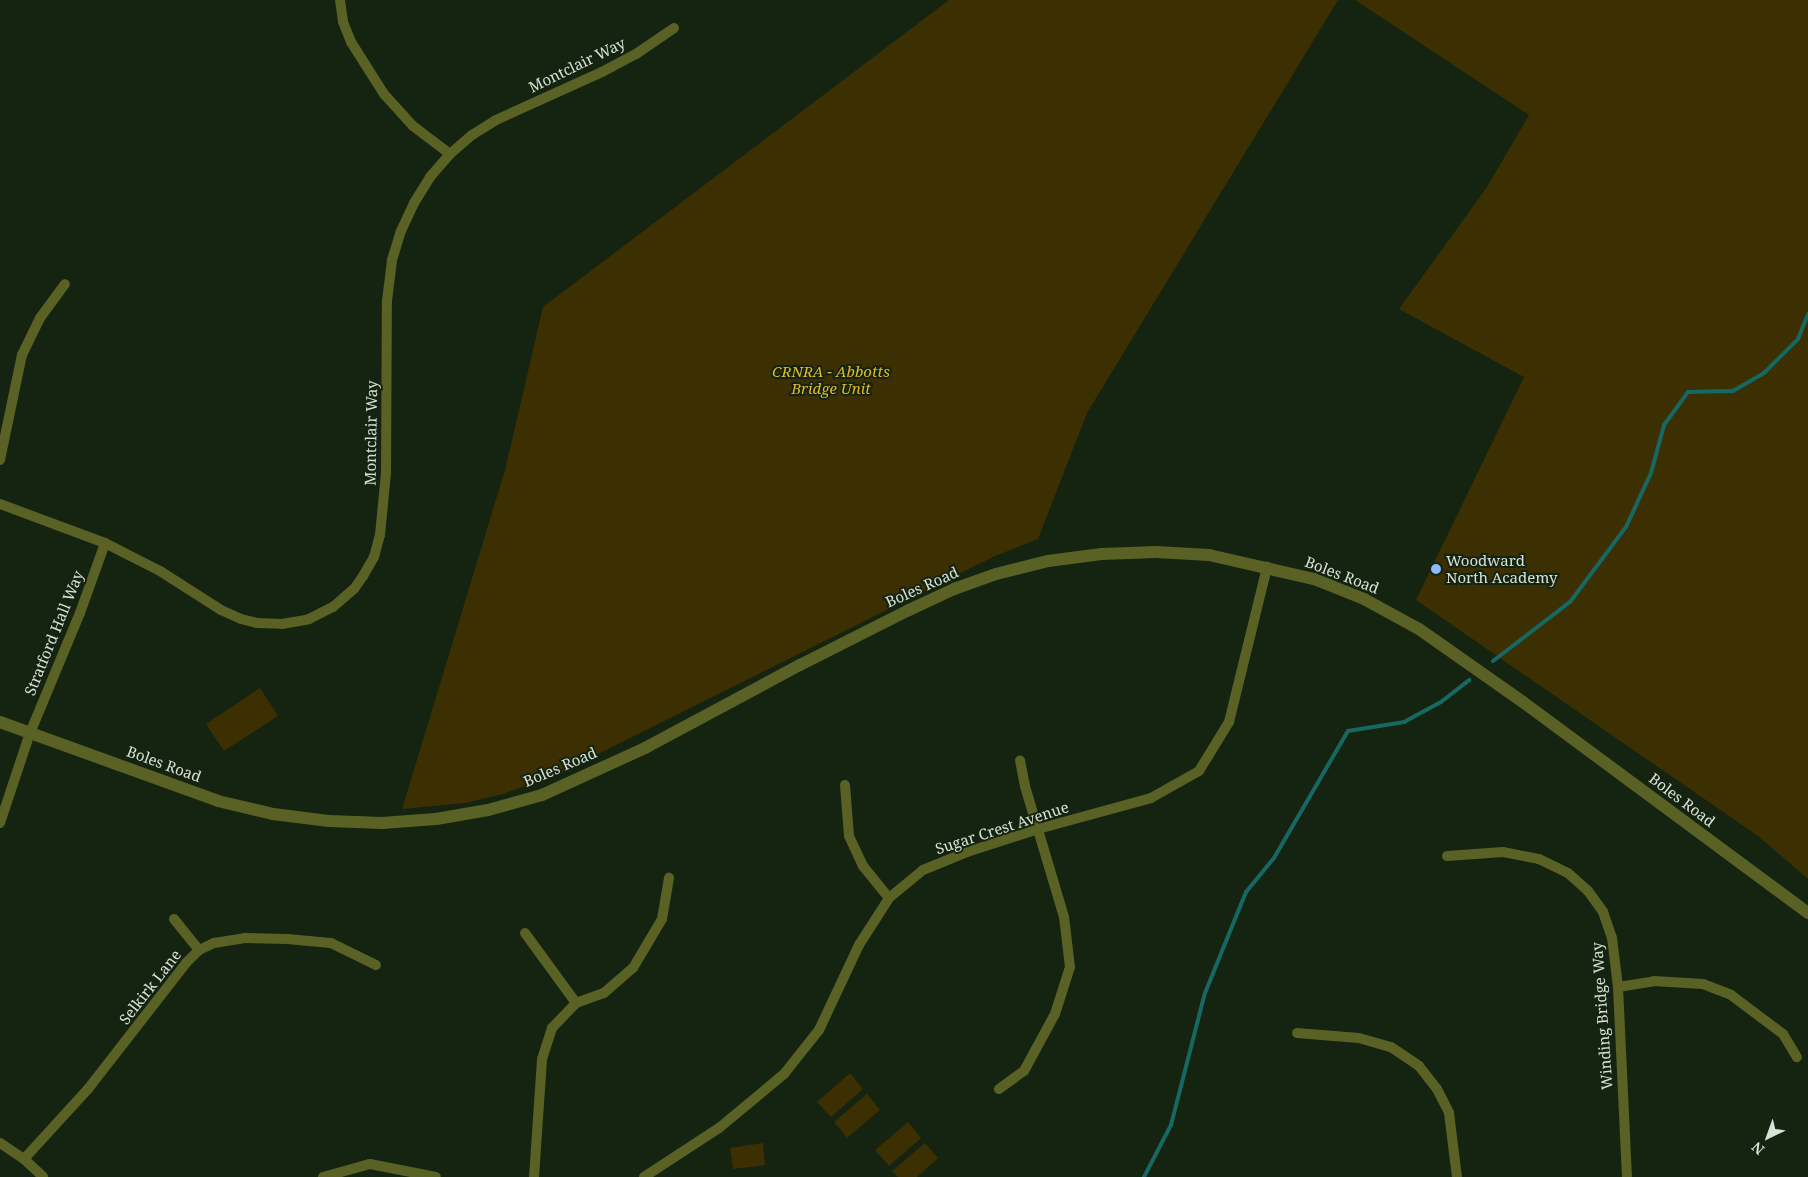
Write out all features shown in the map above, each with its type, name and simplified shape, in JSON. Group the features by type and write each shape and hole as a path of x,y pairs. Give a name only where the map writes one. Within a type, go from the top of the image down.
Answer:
{"street":[{"path":"340,0 343,22 351,42 384,94 413,126 450,154"},
{"name":"Montclair Way","path":"0,504 105,543 160,571 221,610 257,622 282,624 309,619 333,606 354,589 374,556 380,535 386,473 387,301 392,260 401,231 414,203 430,177 450,154 472,135 496,120 602,72 636,54 674,28"},
{"path":"0,460 22,355 40,318 65,284"},
{"name":"Stratford Hall Way","path":"0,823 30,733 80,613 105,543"},
{"name":"Boles Road","path":"0,722 218,801 273,814 329,822 382,823 436,819 488,810 542,795 645,748 908,610 954,589 996,574 1058,560 1102,554 1156,552 1209,556 1267,567 1314,579 1364,599 1419,629 1523,702 1808,913"},
{"name":"Sugar Crest Avenue","path":"644,1177 719,1128 784,1074 818,1030 859,945 889,898 924,870 967,852 1038,829 1151,798 1199,771 1229,722 1267,567"},
{"path":"1000,1089 1024,1071 1055,1014 1070,967 1064,917 1020,760"},
{"path":"845,785 849,836 863,866 889,898"},
{"name":"Winding Bridge Way","path":"1447,856 1502,852 1539,859 1568,873 1588,891 1603,912 1612,938 1618,987 1627,1177"},
{"path":"534,1177 542,1059 552,1028 576,1003 604,993 633,968 662,919 669,878"},
{"path":"174,919 198,950"},
{"path":"525,933 576,1003"},
{"name":"Selkirk Lane","path":"24,1159 88,1089 198,950 214,942 245,938 287,939 330,943 376,965"},
{"path":"1618,987 1654,981 1703,984 1731,994 1783,1034 1797,1057"},
{"path":"1297,1033 1359,1038 1391,1047 1419,1066 1437,1089 1449,1113 1457,1177"},
{"path":"0,1143 24,1159 43,1177"},
{"path":"323,1177 370,1164 436,1177"}],"green space":[{"name":"CRNRA - Abbotts Bridge Unit","path":"949,0 1338,0 1087,413 1038,539 995,556 558,774 503,794 465,803 402,809 505,470 543,307"},
{"path":"1355,0 1808,0 1808,879 1758,836 1416,600 1524,377 1399,309 1487,187 1529,115"},
{"path":"260,688 278,716 224,751 206,724"},
{"path":"850,1073 863,1089 831,1117 817,1102"},
{"path":"867,1094 880,1110 847,1138 834,1122"},
{"path":"908,1122 921,1138 889,1166 875,1150"},
{"path":"763,1143 765,1165 733,1169 730,1148"},
{"path":"925,1143 938,1158 917,1177 898,1177 892,1171"}],"waterway":[{"path":"1493,661 1570,602 1626,527 1651,473 1664,425 1688,392 1733,391 1764,373 1798,339 1808,314"},
{"path":"1144,1177 1171,1125 1205,993 1246,892 1274,858 1348,731 1404,722 1441,702 1469,680"}],"place":[{"name":"Woodward North Academy","path":"1436,569"}]}
